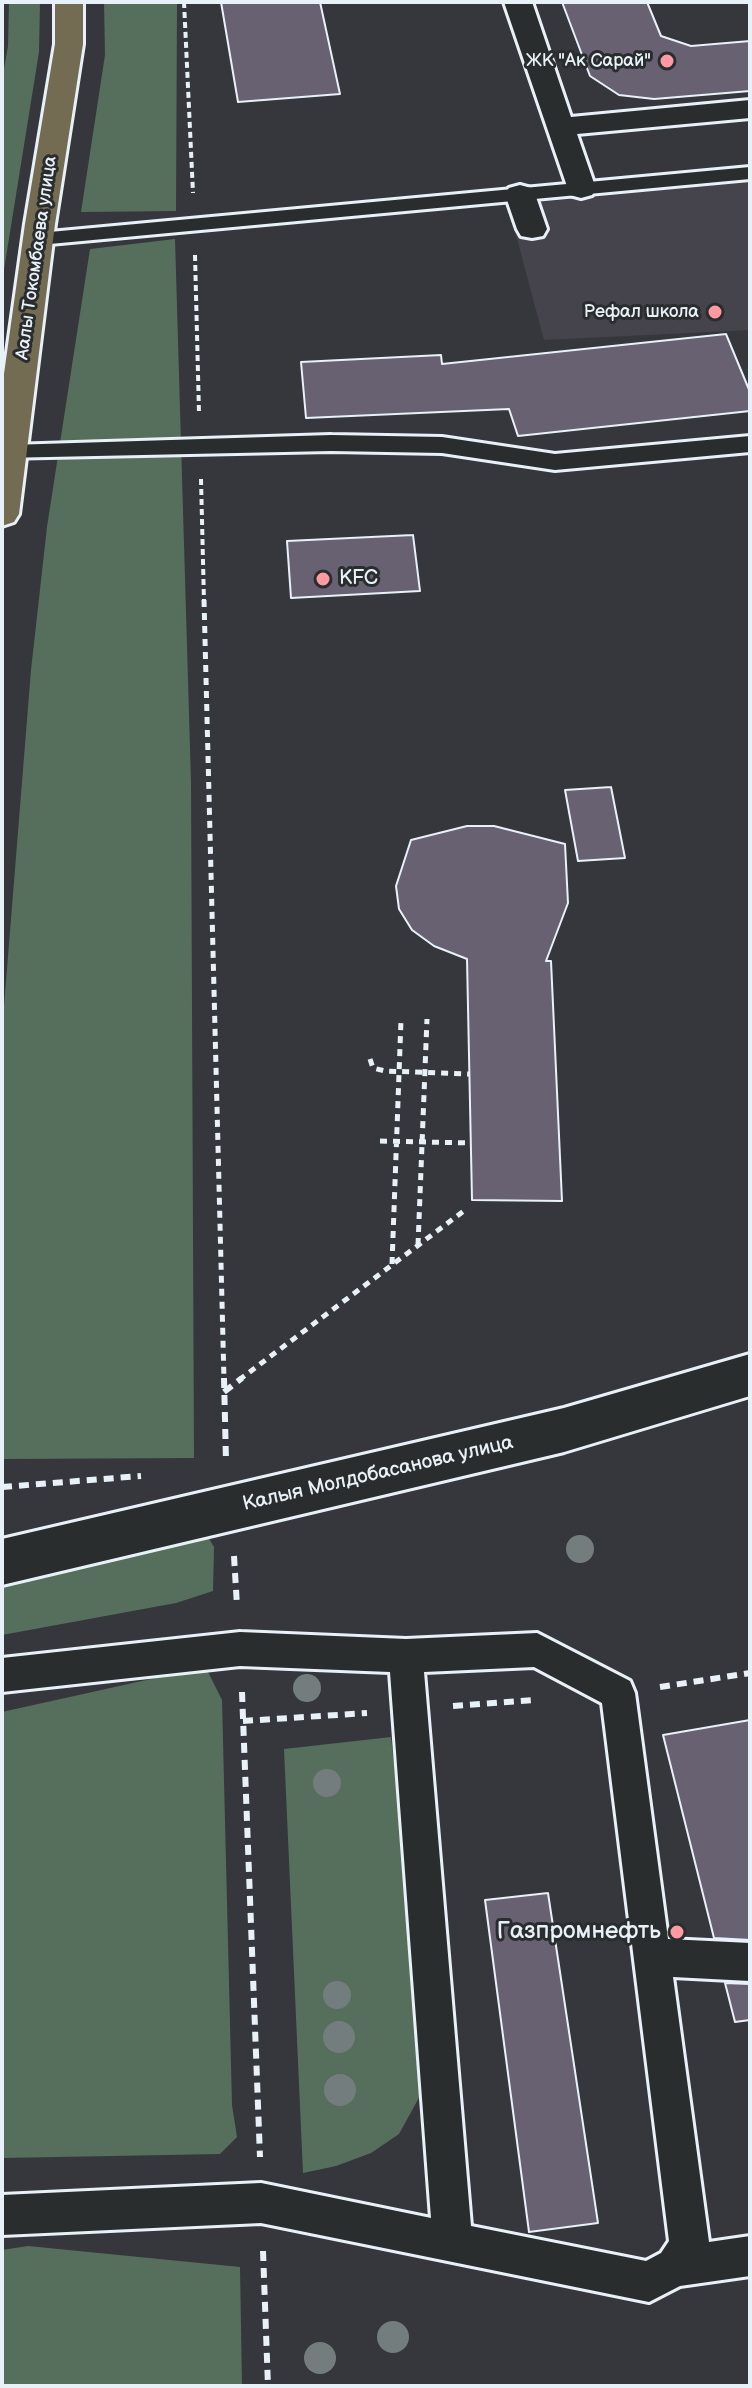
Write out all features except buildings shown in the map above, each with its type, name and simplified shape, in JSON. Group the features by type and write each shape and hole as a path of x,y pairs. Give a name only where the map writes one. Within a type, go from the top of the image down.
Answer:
{"main road":[{"name":"Аалы Токомбаева улица","path":"2,514 69,44 69,2"}],"street":[{"path":"518,2 581,189"},
{"path":"560,127 750,109"},
{"path":"520,194 532,229"},
{"name":"Калыя Молдобасанова улица","path":"2,1562 564,1430 750,1375"}],"lane":[{"path":"39,239 750,173"},
{"path":"10,453 331,443 442,445 555,462 750,444"},
{"path":"2,1675 240,1649 406,1656 537,1650 618,1693 689,2245 675,2267"},
{"path":"406,1656 453,2243"},
{"path":"652,1957 750,1962"},
{"path":"2,2215 261,2203 649,2282 675,2267 750,2256"}],"path":[{"path":"184,2 194,224 226,1469"},
{"path":"418,1246 427,1019"},
{"path":"392,1265 401,1020"},
{"path":"370,1059 373,1068 399,1072 470,1074"},
{"path":"380,1141 471,1143"},
{"path":"223,1393 465,1210"},
{"path":"2,1487 151,1475"},
{"path":"233,1552 240,1649 268,2386"},
{"path":"243,1721 618,1693 750,1673"}],"shaded area":[{"path":"750,182 750,330 544,340 508,205"}],"green space":[{"path":"9,2 40,2 39,52 2,282 2,80 8,46"},
{"path":"104,2 177,2 176,211 81,212 105,55"},
{"path":"175,239 191,782 194,1458 2,1459 2,1031 31,670 47,527 90,249"},
{"path":"202,1527 214,1547 213,1591 176,1603 2,1635 2,1580"},
{"path":"187,1671 208,1672 222,1700 232,2105 237,2137 220,2154 2,2158 2,1712"},
{"path":"391,1737 427,2063 421,2094 399,2134 371,2153 336,2166 303,2173 284,1749"},
{"path":"28,2246 240,2267 242,2386 2,2386 2,2250"}],"place":[{"name":"ЖК \"Ак Сарай\"","path":"667,61"},
{"name":"Рефал школа","path":"715,312"},
{"name":"KFC","path":"323,579"},
{"name":"Газпромнефть","path":"677,1932"}]}
